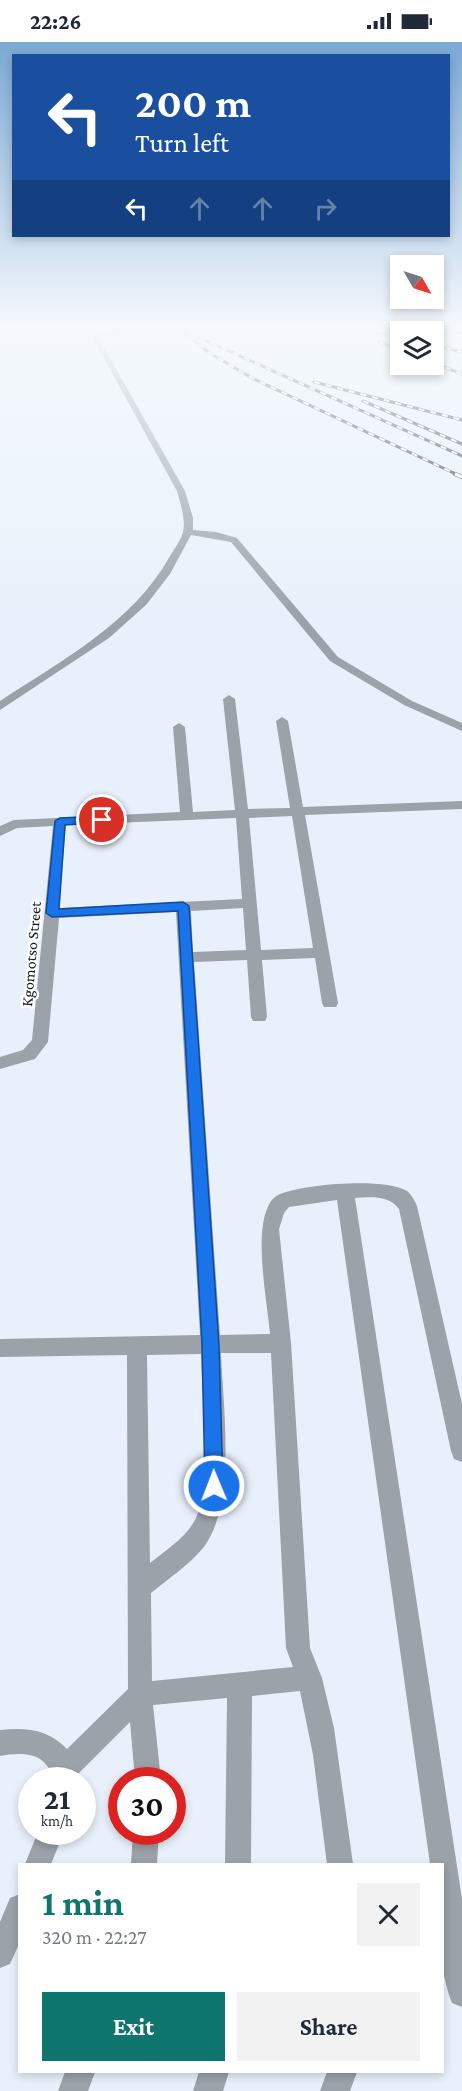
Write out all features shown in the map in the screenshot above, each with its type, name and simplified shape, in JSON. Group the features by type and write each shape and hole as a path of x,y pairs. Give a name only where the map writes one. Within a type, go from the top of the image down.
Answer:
{"street":[{"path":"0,706 105,636 142,603 165,574 188,532 188,518 181,491 144,425"},
{"path":"188,532 216,535 234,540 334,659 408,703 462,727"},
{"path":"229,699 242,814 259,1017"},
{"path":"282,721 330,1003"},
{"path":"178,727 187,816"},
{"path":"0,832 14,824 60,821 462,805"},
{"name":"Kgomotso Street","path":"0,1063 29,1054 40,1042 60,821"},
{"path":"52,913 250,903"},
{"path":"139,1588 194,1541 207,1522 214,1486 211,1345 183,906"},
{"path":"186,957 322,953"},
{"path":"340,1863 324,1735 310,1678 298,1648 281,1343 270,1229 276,1209 284,1200 375,1188 388,1190 406,1200 462,1451"},
{"path":"345,1192 443,1863"},
{"path":"0,1348 281,1343"},
{"path":"137,1346 140,1694 147,1767"},
{"path":"72,1767 140,1694 310,1678"},
{"path":"238,1863 240,1685"},
{"path":"0,1743 26,1740 51,1750 61,1767"},
{"path":"38,1863 46,1845"},
{"path":"144,1863 145,1845"},
{"path":"444,1870 462,1993"},
{"path":"0,1954 18,1913"},
{"path":"73,2091 80,2073"},
{"path":"208,2091 214,2073"},
{"path":"335,2091 342,2073"}],"railway":[{"path":"351,425 458,475"},
{"path":"392,425 462,456"},
{"path":"417,425 462,444"},
{"path":"455,474 462,477"}],"route":[{"path":"102,820 60,821 52,913 183,906 211,1345 214,1486"}]}
